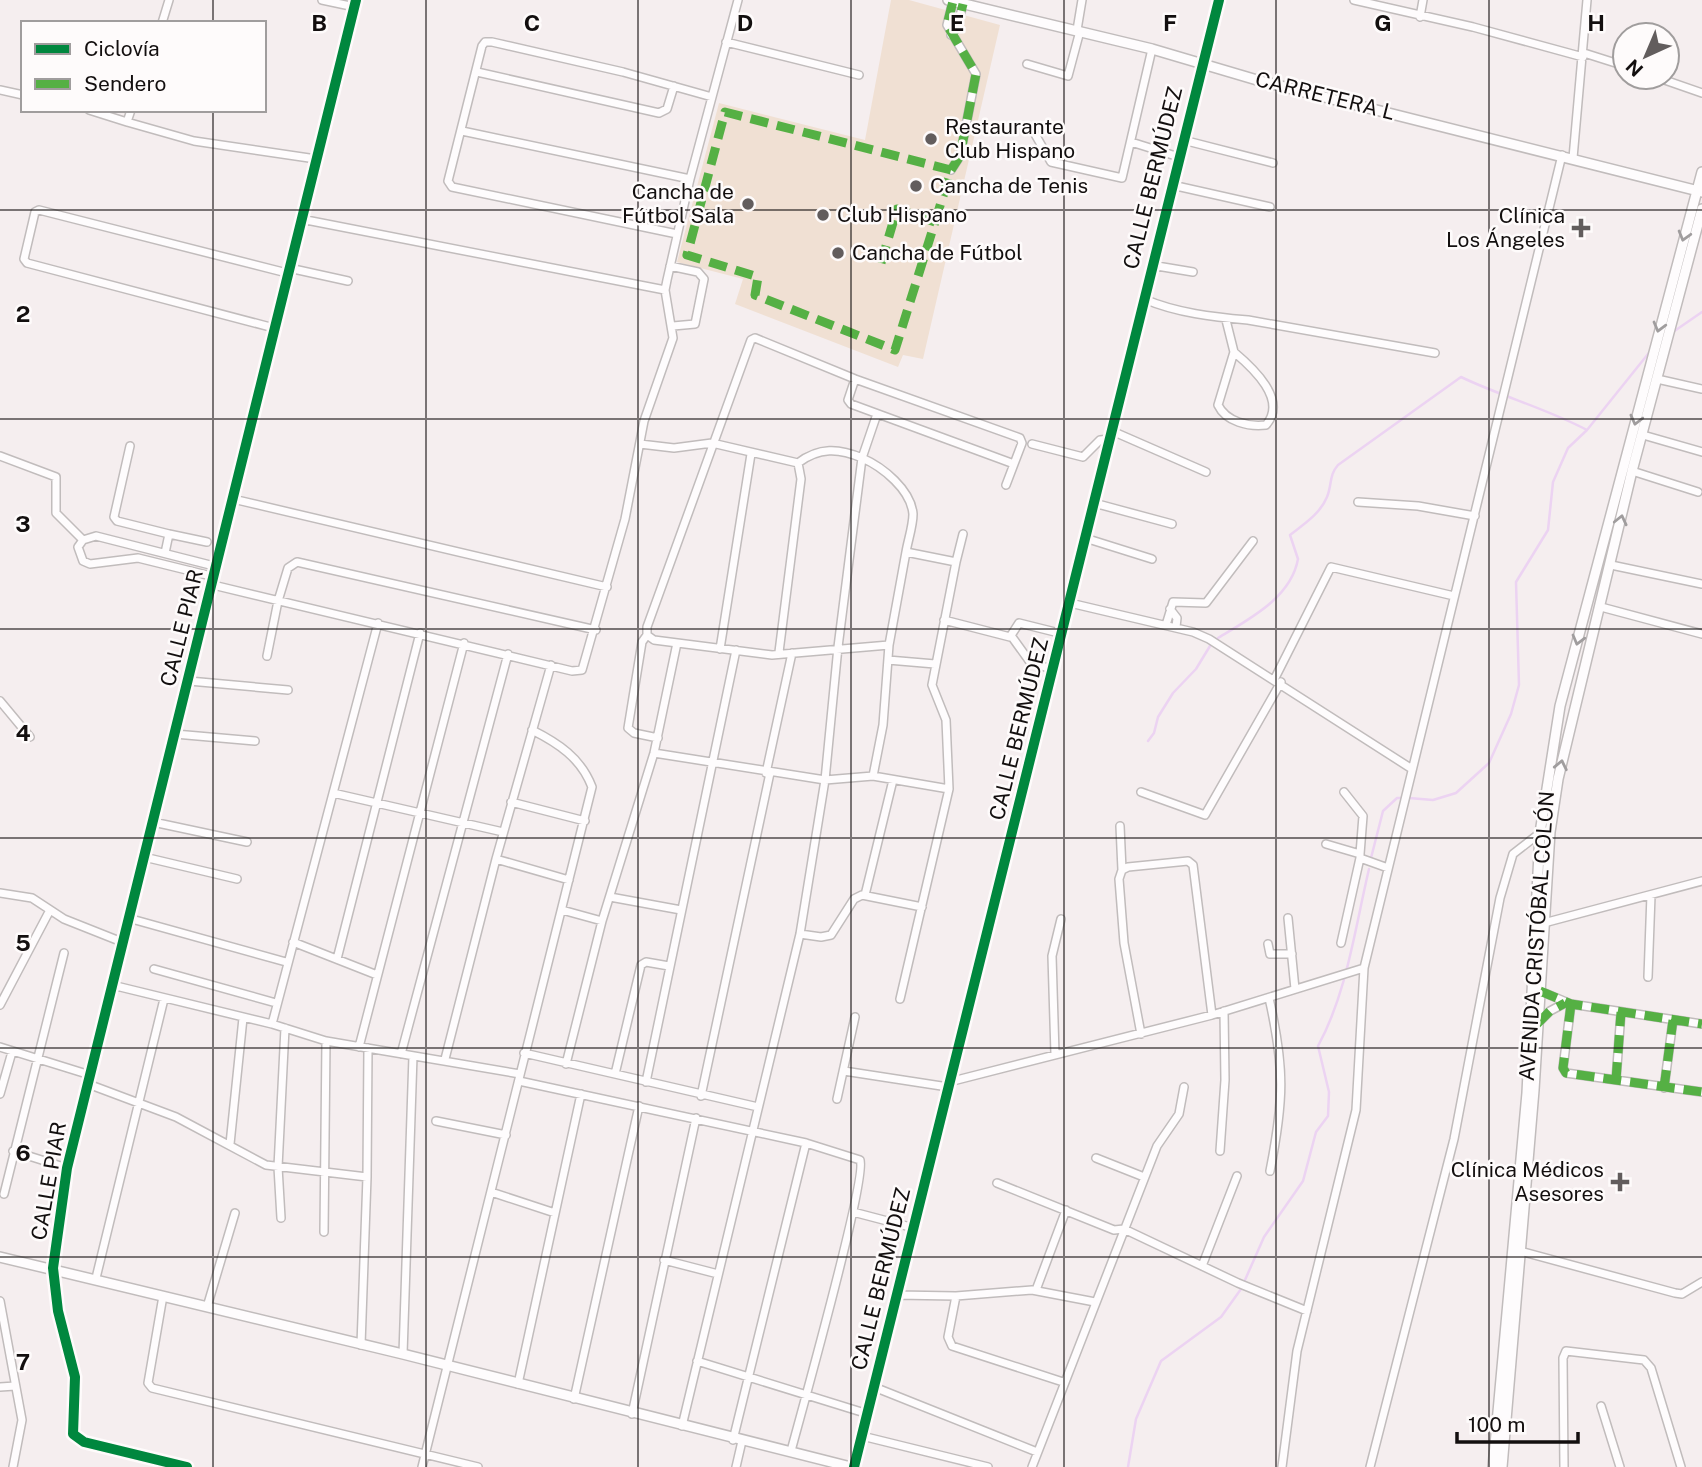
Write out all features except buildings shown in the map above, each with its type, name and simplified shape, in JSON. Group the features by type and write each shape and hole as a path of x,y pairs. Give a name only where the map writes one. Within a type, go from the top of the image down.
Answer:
{"street":[{"path":"163,21 169,0"},
{"path":"322,0 355,4"},
{"path":"218,567 96,536 83,540 78,547 80,555 90,564 138,558 278,601 464,643 572,671 582,670 596,630 625,519 644,421 673,338 665,290 690,179 738,0"},
{"path":"1027,64 1068,76 1082,0"},
{"name":"CALLE BERMÚDEZ","path":"853,1467 1063,634 1151,265 1219,0"},
{"path":"1354,0 1611,62"},
{"path":"1420,17 1423,0"},
{"path":"1573,158 1587,0"},
{"path":"951,170 960,156 976,74 947,25 954,2"},
{"name":"CARRETERA L","path":"954,2 1152,49 1257,80 1700,192"},
{"name":"CALLE PIAR","path":"187,1467 84,1442 73,1434 75,1377 58,1311 53,1268 67,1168 218,567 355,4"},
{"path":"677,234 454,189 448,181 482,46 486,41 712,97"},
{"path":"726,43 859,75"},
{"path":"1032,129 1051,162 1117,179 1125,175 1152,49"},
{"path":"477,72 659,113 667,109 674,86"},
{"path":"1681,86 1702,93"},
{"path":"0,90 21,95"},
{"path":"95,112 194,141 316,159"},
{"path":"127,122 130,112"},
{"path":"462,131 690,179"},
{"path":"1183,140 1273,163"},
{"path":"1131,142 1178,157"},
{"path":"1282,1467 1297,1351 1356,1110 1364,968 1562,155"},
{"name":"AVENIDA CRISTÓBAL COLÓN","path":"1502,1467 1540,991 1540,833 1560,706 1652,354 1700,192 1702,172"},
{"path":"1172,185 1270,207"},
{"name":"AVENIDA CRISTÓBAL COLÓN","path":"1493,1467 1518,1250 1539,924 1558,779 1571,715 1601,607 1632,471 1702,209"},
{"path":"274,328 27,263 24,258 35,212 39,210 288,271 348,281"},
{"path":"302,219 665,290"},
{"path":"1151,265 1193,272"},
{"path":"670,266 698,272 704,279 695,324 673,326"},
{"path":"1144,299 1169,309 1226,320 1248,320 1435,353"},
{"path":"1226,320 1234,352 1219,401 1220,410 1240,422 1266,425 1274,409 1274,402 1254,370 1234,352"},
{"path":"658,738 634,733 628,728 642,642 647,635 647,627 712,443 753,339 1020,438 1022,443 1006,485"},
{"path":"855,379 849,402 1014,464"},
{"path":"1657,379 1701,387"},
{"path":"682,1426 800,934 825,780 838,647 862,458 877,414"},
{"path":"1032,444 1083,457 1100,440 1111,435 1206,472"},
{"path":"1643,435 1702,452"},
{"path":"640,444 674,448 712,443 797,463 835,449 883,469 912,507 913,517 889,645 883,725 873,776"},
{"path":"130,446 114,517 117,521 207,542"},
{"path":"720,649 751,454"},
{"path":"0,456 56,477 56,513 83,540"},
{"path":"779,652 801,479 797,463"},
{"path":"1632,471 1698,492"},
{"path":"233,499 607,587"},
{"path":"1358,502 1418,506 1475,516"},
{"path":"1094,503 1172,524"},
{"path":"164,553 169,534"},
{"path":"901,999 949,789 946,720 932,685 964,534"},
{"path":"1085,538 1152,559"},
{"path":"1166,625 1175,601 1206,603 1253,541"},
{"path":"906,552 956,562"},
{"path":"267,656 288,568 300,562 596,630"},
{"path":"1611,565 1702,584"},
{"path":"1141,792 1205,815 1278,680 1331,567 1454,596"},
{"path":"1070,603 1175,627 1209,639 1278,680 1412,769"},
{"path":"1601,607 1702,634"},
{"path":"1170,609 1177,618 1175,627"},
{"path":"944,620 1012,637 1031,662 1054,670"},
{"path":"1012,637 1019,622 1063,634"},
{"path":"272,1024 286,962 378,623"},
{"path":"337,959 420,633"},
{"path":"647,635 654,640 720,649 792,653 838,647 889,645"},
{"path":"361,1345 367,1177 363,1047 377,975 464,643"},
{"path":"566,1063 602,921 658,738 677,643"},
{"path":"646,1082 736,650"},
{"path":"701,1096 792,653"},
{"path":"401,1054 508,654"},
{"path":"888,660 935,664"},
{"path":"445,1059 511,802 551,665"},
{"path":"189,681 288,690"},
{"path":"0,701 30,737"},
{"path":"422,1467 592,787 587,775 567,751 531,730"},
{"path":"175,734 255,741"},
{"path":"654,753 825,780 873,776 949,789"},
{"path":"865,894 893,780"},
{"path":"1341,943 1360,856 1363,816 1344,792"},
{"path":"333,793 503,832"},
{"path":"511,802 585,821"},
{"path":"153,822 247,842"},
{"path":"1120,826 1122,870 1119,879 1124,943 1141,1034"},
{"path":"1370,1467 1454,1139 1500,898 1513,854 1540,833"},
{"path":"1326,844 1388,868"},
{"path":"144,857 237,879"},
{"path":"496,859 569,880"},
{"path":"1122,870 1188,861 1193,864 1212,1015"},
{"path":"1539,924 1702,881"},
{"path":"0,894 33,898 74,924 122,942"},
{"path":"800,934 821,937 831,935 854,899 865,894 922,907"},
{"path":"1648,977 1651,895"},
{"path":"610,897 681,910"},
{"path":"562,909 602,921"},
{"path":"0,1005 50,910"},
{"path":"128,918 286,962"},
{"path":"1289,918 1295,989"},
{"path":"1055,1054 1052,956 1060,919"},
{"path":"293,943 377,975"},
{"path":"1268,944 1270,954 1292,954"},
{"path":"4,1194 64,953"},
{"path":"615,1074 641,965 646,962 669,966"},
{"path":"844,1071 948,1084 1212,1015 1364,968"},
{"path":"154,969 276,1003"},
{"path":"112,985 272,1024 326,1041 445,1059 581,1094 806,1143 860,1160 862,1169 853,1212 791,1451"},
{"path":"1540,991 1568,1003 1702,1024"},
{"path":"1269,998 1283,1068 1280,1122 1270,1171"},
{"path":"96,1278 164,999"},
{"path":"1537,1024 1550,1011 1568,1003"},
{"path":"1568,1003 1564,1071 1702,1092"},
{"path":"1220,1151 1225,1080 1224,1011"},
{"path":"1616,1080 1621,1012"},
{"path":"837,1099 855,1017"},
{"path":"230,1144 243,1018"},
{"path":"1664,1088 1673,1020"},
{"path":"281,1218 278,1167 285,1028"},
{"path":"324,1232 326,1041"},
{"path":"0,1047 90,1074"},
{"path":"0,1094 12,1052"},
{"path":"524,1053 758,1107"},
{"path":"403,1354 413,1056"},
{"path":"88,1084 139,1102 230,1144 249,1158 278,1167 367,1177"},
{"path":"1032,1467 1063,1381 1161,1136 1179,1114 1184,1087"},
{"path":"518,1384 581,1094"},
{"path":"574,1399 639,1106"},
{"path":"632,1414 696,1118"},
{"path":"436,1121 506,1135"},
{"path":"736,1467 738,1440 751,1376 806,1143"},
{"path":"13,1151 67,1168"},
{"path":"1096,1158 1144,1177"},
{"path":"0,1167 9,1170"},
{"path":"1202,1266 1237,1176"},
{"path":"997,1184 1114,1230 1124,1229 1307,1311"},
{"path":"491,1192 555,1213"},
{"path":"1036,1290 1066,1210"},
{"path":"853,1212 914,1228"},
{"path":"207,1307 235,1213"},
{"path":"1518,1250 1675,1293 1682,1294 1702,1282"},
{"path":"0,1257 96,1278 632,1414 853,1467"},
{"path":"664,1261 718,1274"},
{"path":"896,1295 956,1296 1036,1290 1095,1302"},
{"path":"163,1296 148,1383 152,1388 478,1467"},
{"path":"956,1296 948,1337 952,1346 1063,1381"},
{"path":"0,1301 1,1320 23,1427 13,1467"},
{"path":"1564,1467 1563,1358 1566,1351 1644,1360 1651,1368 1681,1467"},
{"path":"698,1361 868,1414"},
{"path":"0,1387 15,1386"},
{"path":"874,1387 1037,1452"},
{"path":"1601,1406 1620,1467"},
{"path":"862,1436 988,1467"}],"shaded area":[{"name":"Club Hispano","path":"891,0 909,0 1000,25 923,359 903,355 898,367 735,304 743,279 677,262 719,103 865,140"}],"waterway":[{"path":"1673,332 1702,312"},
{"path":"1409,798 1433,800 1456,793 1489,763 1511,714 1519,685 1516,582 1548,530 1553,482 1568,448 1587,430 1652,349"},
{"path":"1218,638 1267,606 1287,585 1298,559 1290,535 1320,509 1338,465 1461,377 1587,430"},
{"path":"1148,741 1154,733 1158,717 1173,693 1196,669 1210,646"},
{"path":"1371,858 1383,811 1397,798 1402,798"},
{"path":"1245,1280 1264,1237 1303,1181 1316,1132 1328,1116 1329,1092 1318,1046 1343,982 1369,869"},
{"path":"1128,1467 1136,1419 1161,1361 1221,1317 1241,1289"}],"marked path":[{"path":"951,170 960,156 976,74 947,25 953,1"},
{"path":"951,35 957,28 963,4"},
{"path":"881,263 897,209 935,222 895,350 755,295 758,277 687,255 725,112 951,170 935,222"},
{"path":"1540,991 1571,1004 1702,1024"},
{"path":"1537,1024 1550,1011 1565,1003"},
{"path":"1571,1004 1563,1068 1566,1073 1702,1092"},
{"path":"1616,1080 1621,1012"},
{"path":"1664,1088 1673,1020"}],"cycle path":[{"path":"187,1467 84,1442 73,1434 75,1377 58,1311 53,1268 67,1168 356,0"},
{"path":"854,1467 1219,0"}],"place":[{"name":"Restaurante Club Hispano","path":"931,139"},
{"name":"Cancha de Tenis","path":"916,186"},
{"name":"Cancha de Fútbol Sala","path":"748,204"},
{"name":"Club Hispano","path":"823,215"},
{"name":"Clínica Los Ángeles","path":"1581,228"},
{"name":"Cancha de Fútbol","path":"838,253"},
{"name":"Clínica Médicos Asesores","path":"1620,1182"}]}
